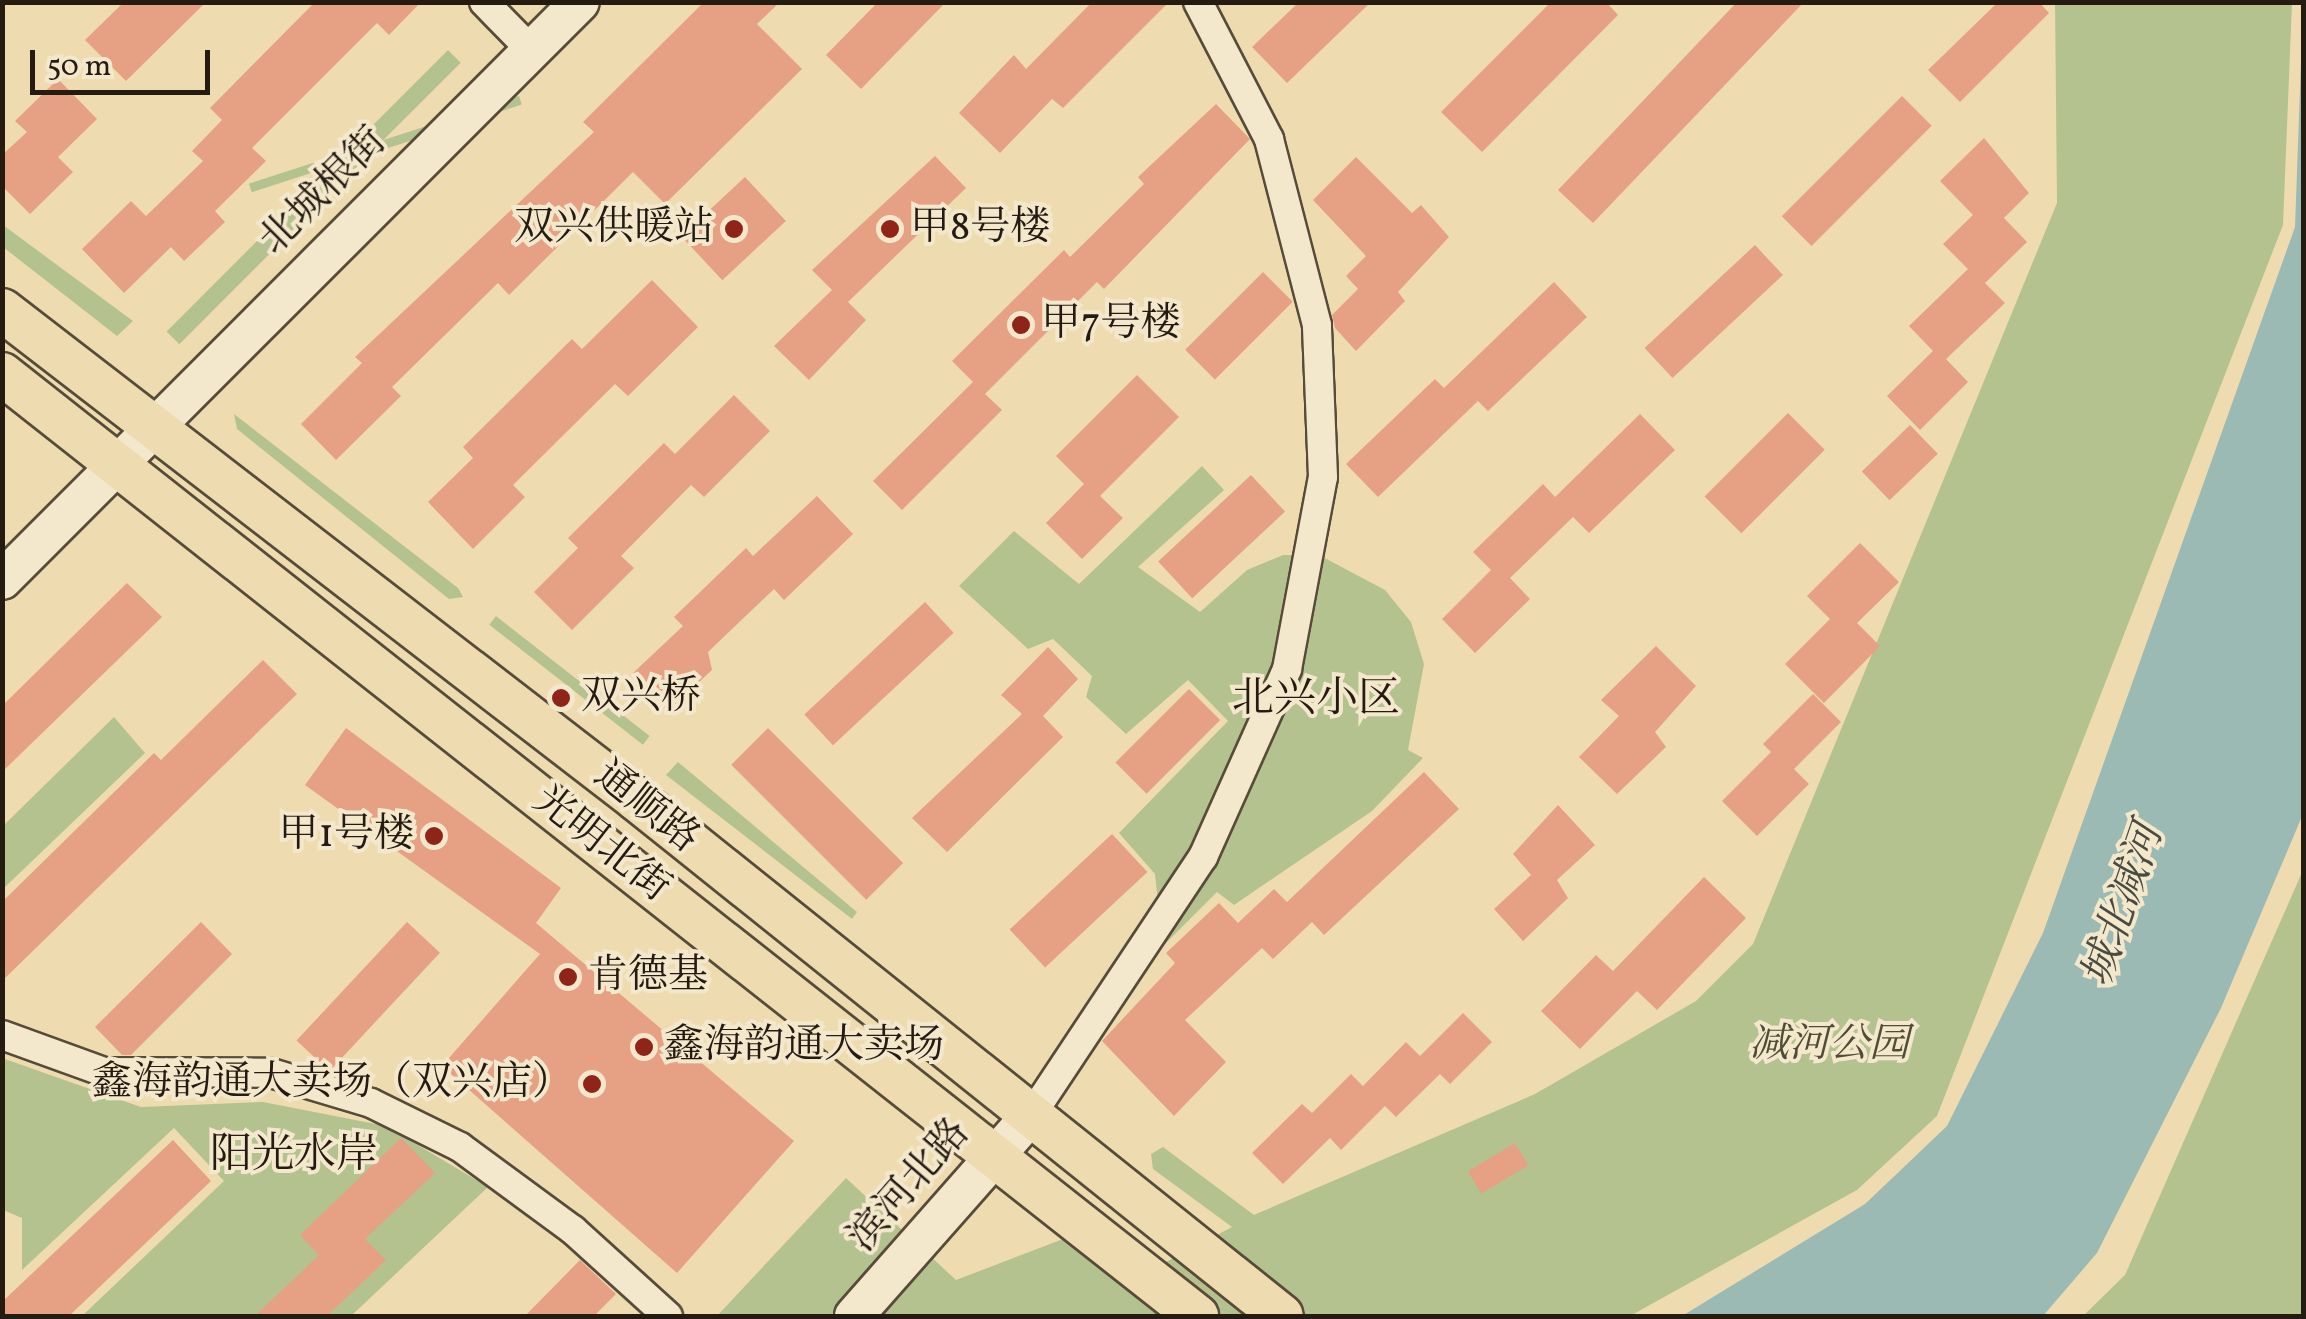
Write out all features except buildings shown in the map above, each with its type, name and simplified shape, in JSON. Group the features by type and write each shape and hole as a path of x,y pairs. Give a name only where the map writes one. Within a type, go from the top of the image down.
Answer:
{"main road":[{"name":"通顺路","path":"2,310 127,439 1032,1114 1282,1316"},
{"name":"光明北街","path":"2,374 127,439 996,1157 1197,1316"}],"street":[{"path":"484,2 526,44"},
{"name":"北城根街","path":"526,44 557,2"},
{"name":"北城根街","path":"127,439 526,44 580,2"},
{"path":"1032,1114 1202,857 1287,669 1324,477 1317,324 1270,139 1198,2"},
{"path":"2,555 127,439"},
{"path":"2,580 127,439"},
{"path":"2,1035 104,1072 271,1073 371,1104 460,1147 573,1230 668,1316"},
{"name":"滨河北路","path":"854,1316 1032,1114"}],"green space":[{"name":"减河公园","path":"2055,3 2292,3 2283,225 1937,1116 1857,1190 1630,1316 717,1316 846,1178 956,1280 1071,1236 1130,1281 1232,1227 1153,1169 1151,1154 1163,1147 1254,1215 1535,1094 1696,1001 1753,944 2057,203"},
{"path":"448,50 461,63 179,344 167,331"},
{"path":"519,96 522,105 252,192 249,184"},
{"path":"2,225 133,321 117,336 3,247"},
{"path":"234,414 458,588 463,597 449,599 237,429"},
{"path":"1202,466 1224,490 1138,567 1200,612 1247,570 1283,555 1319,555 1385,590 1411,622 1424,664 1408,750 1423,758 1372,811 1234,905 1217,892 1163,946 1155,874 1119,833 1228,721 1188,680 1126,734 1086,697 1092,676 1053,639 1028,649 959,586 1014,531 1079,584"},
{"path":"496,616 650,736 643,745 489,625"},
{"path":"114,717 145,753 3,889 3,826"},
{"path":"678,762 857,912 852,919 666,775"},
{"path":"2303,870 2303,1316 2083,1316 2125,1275"},
{"path":"2,1058 141,1107 263,1102 386,1126 488,1187 351,1316 82,1316 224,1181 174,1128 22,1270 22,1218 3,1210"}],"water":[{"name":"城北减河","path":"2303,5 2303,814 2221,1008 2097,1253 2043,1316 1682,1316 1865,1204 1947,1126 2043,933 2295,227"}],"place":[{"name":"双兴供暖站","path":"734,229"},
{"name":"甲8号楼","path":"890,229"},
{"name":"甲7号楼","path":"1021,325"},
{"name":"双兴桥","path":"561,698"},
{"name":"甲1号楼","path":"434,836"},
{"name":"肯德基","path":"568,977"},
{"name":"鑫海韵通大卖场","path":"644,1047"},
{"name":"鑫海韵通大卖场（双兴店）","path":"592,1084"}],"district":[{"name":"北兴小区","path":"1316,701"},
{"name":"阳光水岸","path":"294,1157"}]}
